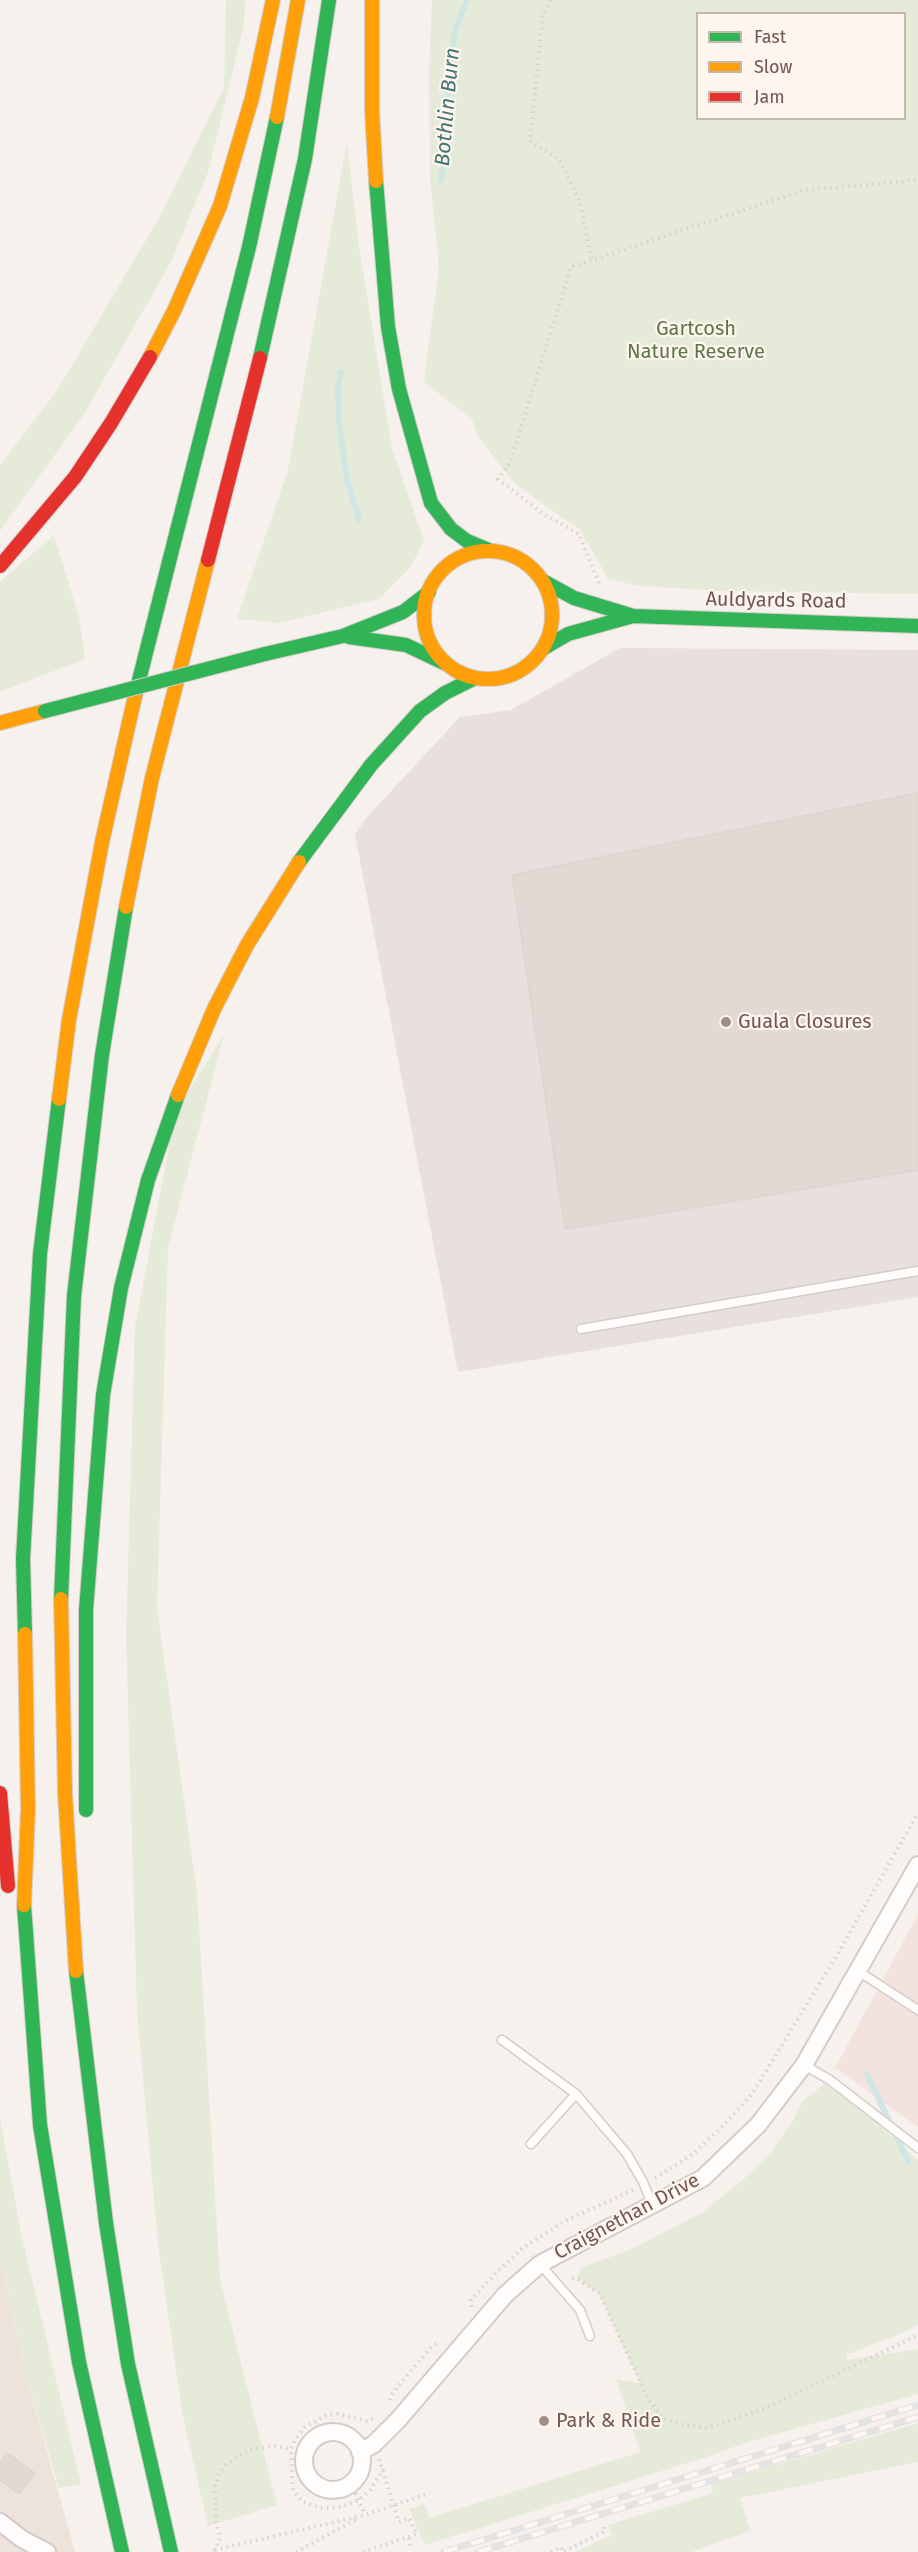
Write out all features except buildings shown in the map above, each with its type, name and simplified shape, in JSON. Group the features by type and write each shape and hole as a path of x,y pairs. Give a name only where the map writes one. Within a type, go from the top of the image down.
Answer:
{"main road":[{"path":"0,566 75,477 133,387 174,311 220,206 252,99 273,0"},
{"path":"40,2125 23,1916 28,1809 23,1559 39,1254 69,1020 102,842 164,574 249,247 279,106 298,0"},
{"path":"171,2552 128,2364 106,2223 77,1987 64,1793 60,1574 74,1296 102,1055 129,890 152,778 263,346 305,159 329,0"},
{"path":"344,636 406,645 460,673 475,678 495,679 514,674 531,664 544,648 553,615 550,598 543,581 533,569 521,560 467,541 451,530 431,503 399,389 388,327 378,220 372,110 372,0"},
{"path":"448,665 437,653 429,639 425,624 425,608 429,592 438,575 453,562 471,554 491,551"},
{"name":"Auldyards Road","path":"543,581 574,598 633,616 918,626"},
{"path":"0,723 265,654 344,636 403,612 429,592"},
{"name":"Auldyards Road","path":"544,648 568,634 633,616"},
{"path":"87,1819 86,1610 103,1395 121,1288 148,1180 187,1071 214,1009 247,945 305,852 371,765 413,718 445,693 475,678"},
{"path":"0,1793 23,2041 40,2125 79,2362 122,2552"},
{"path":"95,2014 106,2223"}],"street":[{"name":"Craignethan Drive","path":"367,2448 398,2420 505,2295 652,2204 703,2178 758,2125 804,2066 918,1864"},
{"path":"333,2432 350,2437 367,2448 360,2469 351,2482 334,2490 316,2485 305,2470 303,2461 309,2444 316,2437 333,2432"},
{"path":"0,2522 22,2539 47,2552"}],"lane":[{"path":"581,1329 918,1271"},
{"path":"858,1971 918,2010"},
{"path":"502,2040 576,2094 627,2154 652,2204"},
{"path":"804,2066 830,2080 918,2148"},
{"path":"531,2144 576,2094"},
{"path":"545,2269 580,2310 590,2336"}],"path":[{"path":"551,0 543,14 530,141 559,159 580,202 592,261"},
{"path":"602,586 597,581 579,534 542,513 498,480 510,463 571,267 697,223 804,190 918,180"},
{"path":"472,2310 471,2300 524,2247 567,2220 644,2185 693,2154 752,2094 837,1955 918,1813"},
{"path":"545,2269 578,2279 599,2293 649,2400 664,2419 685,2425 708,2428 768,2407 918,2335"},
{"path":"389,2403 392,2395 432,2346 441,2342"},
{"path":"378,2418 367,2421 338,2414 327,2415 305,2427 291,2449 292,2490 302,2501 320,2508 341,2507 359,2500 370,2490 383,2469"},
{"path":"214,2551 220,2538 216,2521 215,2486 219,2474 227,2464 248,2450 275,2446 291,2449"},
{"path":"363,2552 417,2534 409,2518 399,2522 383,2469 367,2448"},
{"path":"351,2482 365,2515"},
{"path":"214,2551 365,2515 427,2494"},
{"path":"296,2552 365,2515"},
{"path":"551,2552 561,2547 563,2552 605,2531 604,2527"},
{"path":"408,2538 411,2548"},
{"path":"236,2545 236,2552"}],"shaded area":[{"path":"620,648 918,650 918,1297 458,1372 355,834 367,817 460,717 511,710"},
{"path":"918,1914 918,2127 835,2068"},
{"path":"0,2254 27,2380 75,2552 0,2552"}],"green space":[{"path":"226,0 245,0 244,25 208,172 171,262 84,414 0,531 0,465 56,392 159,218 224,87"},
{"name":"Gartcosh Nature Reserve","path":"432,0 918,0 918,594 722,591 641,586 609,580 580,530 515,484 477,435 472,419 424,382 439,266 430,180 429,72"},
{"path":"347,141 359,247 392,448 424,541 410,568 379,599 280,623 237,619 288,470"},
{"path":"54,535 79,617 85,659 0,692 0,582"},
{"path":"224,1034 168,1248 157,1608 197,1893 220,2280 277,2505 208,2526 182,2412 158,2244 137,2012 126,1635 135,1327 175,1114"},
{"path":"830,2080 918,2160 918,2324 908,2331 847,2354 847,2360 918,2349 918,2394 748,2442 707,2457 425,2545 409,2509 424,2504 429,2518 640,2452 616,2379 640,2383 599,2293 577,2279 581,2268 636,2247 703,2212 747,2176 770,2153 791,2124 803,2100"},
{"path":"0,2118 21,2233 81,2484 59,2488 27,2380 0,2254"},
{"path":"918,2423 918,2462 740,2498 750,2531 691,2552 575,2552 612,2535 608,2525 713,2493 711,2484"}],"waterway":[{"name":"Bothlin Burn","path":"441,180 450,127 447,87 455,30 467,0"},
{"name":"Bothlin Burn","path":"341,372 338,389 339,423 347,480 359,519"},
{"name":"Bothlin Burn","path":"867,2074 908,2161"}],"railway":[{"path":"444,2552 918,2405"},
{"path":"478,2552 918,2417"}],"traffic: fast":[{"path":"260,358 305,159 329,0"},
{"path":"135,696 249,247 277,117"},
{"path":"376,181 388,327 399,389 431,503 451,529 467,541 491,551"},
{"path":"543,581 574,598 633,616 918,626"},
{"path":"265,654 343,636 403,612 429,592"},
{"path":"544,648 568,634 633,616"},
{"path":"349,637 406,645 444,663"},
{"path":"45,711 265,654"},
{"path":"299,862 371,765 420,711 445,693 475,678"},
{"path":"61,1599 74,1296 102,1055 126,907"},
{"path":"86,1810 86,1610 103,1395 121,1288 148,1180 178,1095"},
{"path":"25,1634 23,1559 40,1254 59,1099"},
{"path":"24,1905 40,2125 79,2362 122,2552"},
{"path":"76,1971 106,2223 128,2364 171,2552"}],"traffic: slow":[{"path":"150,357 174,311 220,206 252,98 273,0"},
{"path":"277,117 298,0"},
{"path":"372,0 372,110 376,181"},
{"path":"488,551 512,556 533,570 547,591 552,615 547,639 533,660 512,674 488,679 464,674 443,660 429,639 424,615 429,591 443,570 464,556 488,551"},
{"path":"126,907 152,778 208,560"},
{"path":"59,1099 69,1020 102,842 135,696"},
{"path":"0,723 45,711"},
{"path":"178,1095 214,1009 247,945 299,862"},
{"path":"61,1599 65,1793 76,1971"},
{"path":"24,1905 28,1809 25,1634"}],"traffic: jam":[{"path":"0,566 75,477 111,423 150,357"},
{"path":"208,560 260,358"},
{"path":"0,1793 8,1886"}],"place":[{"name":"Guala Closures","path":"726,1022"},
{"name":"Park & Ride","path":"544,2421"}]}
